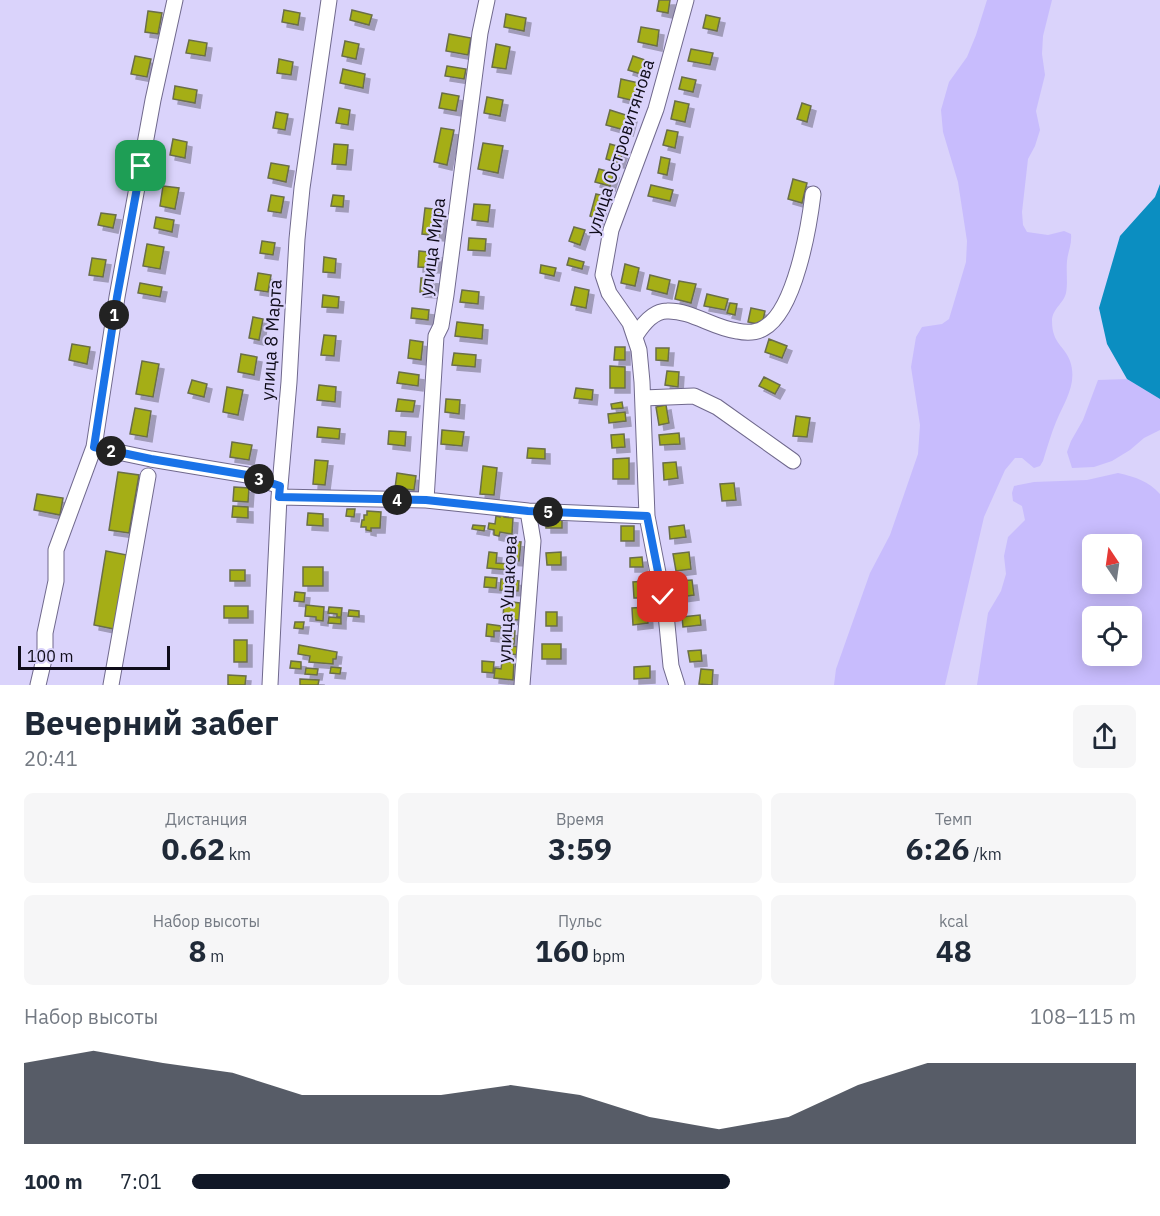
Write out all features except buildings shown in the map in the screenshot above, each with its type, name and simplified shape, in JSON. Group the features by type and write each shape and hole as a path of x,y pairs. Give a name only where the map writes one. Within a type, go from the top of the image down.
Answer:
{"street":[{"path":"38,685 45,656 45,633 56,581 56,550 94,447 117,297 153,100 175,0"},
{"name":"улица 8 Марта","path":"270,685 279,491 302,188 329,0"},
{"name":"улица Мира","path":"426,500 436,336 441,326 446,295 480,33 487,0"},
{"name":"улица Островитянова","path":"677,685 671,666 663,597 647,516 642,367 636,335 627,317 609,293 605,284 603,266 611,230 656,109 686,0"},
{"path":"636,335 645,322 656,313 667,311 682,313 727,330 739,332 757,331 772,323 790,293 809,230 813,194"},
{"path":"643,398 694,396 717,407 793,461"},
{"name":"улица Ушакова","path":"94,447 247,475 279,491 426,500 528,511 533,541 522,685"},
{"path":"111,685 148,476"},
{"path":"528,511 647,516"}],"shaded area":[{"path":"987,0 1052,0 1043,36 1042,54 1045,75 1036,111 1040,130 1028,159 1022,212 1023,225 1027,232 1048,235 1064,231 1071,234 1066,293 1052,321 1056,340 1070,361 1071,385 1040,466 1034,468 1022,458 1015,458 1005,470 984,517 945,685 834,685 836,669 870,573 890,535 918,454 920,425 911,367 916,337 922,327 942,324 949,319 966,262 967,241 958,182 943,132 941,110 949,82 967,57"},
{"path":"1127,379 1160,399 1160,430 1144,438 1112,461 1094,467 1072,468 1067,452 1083,420 1098,380"},
{"path":"1118,473 1141,480 1160,494 1160,685 977,685 988,613 1001,591 1006,574 1004,556 1008,537 1025,520 1022,506 1013,501 1012,493 1014,486 1034,482 1087,480"}],"water":[{"path":"1160,184 1160,399 1127,379 1107,344 1099,308 1120,236 1155,197"}],"route":[{"path":"141,166 117,297 94,447 247,475 280,486 279,497 426,500 528,511 647,516 663,597"}]}
